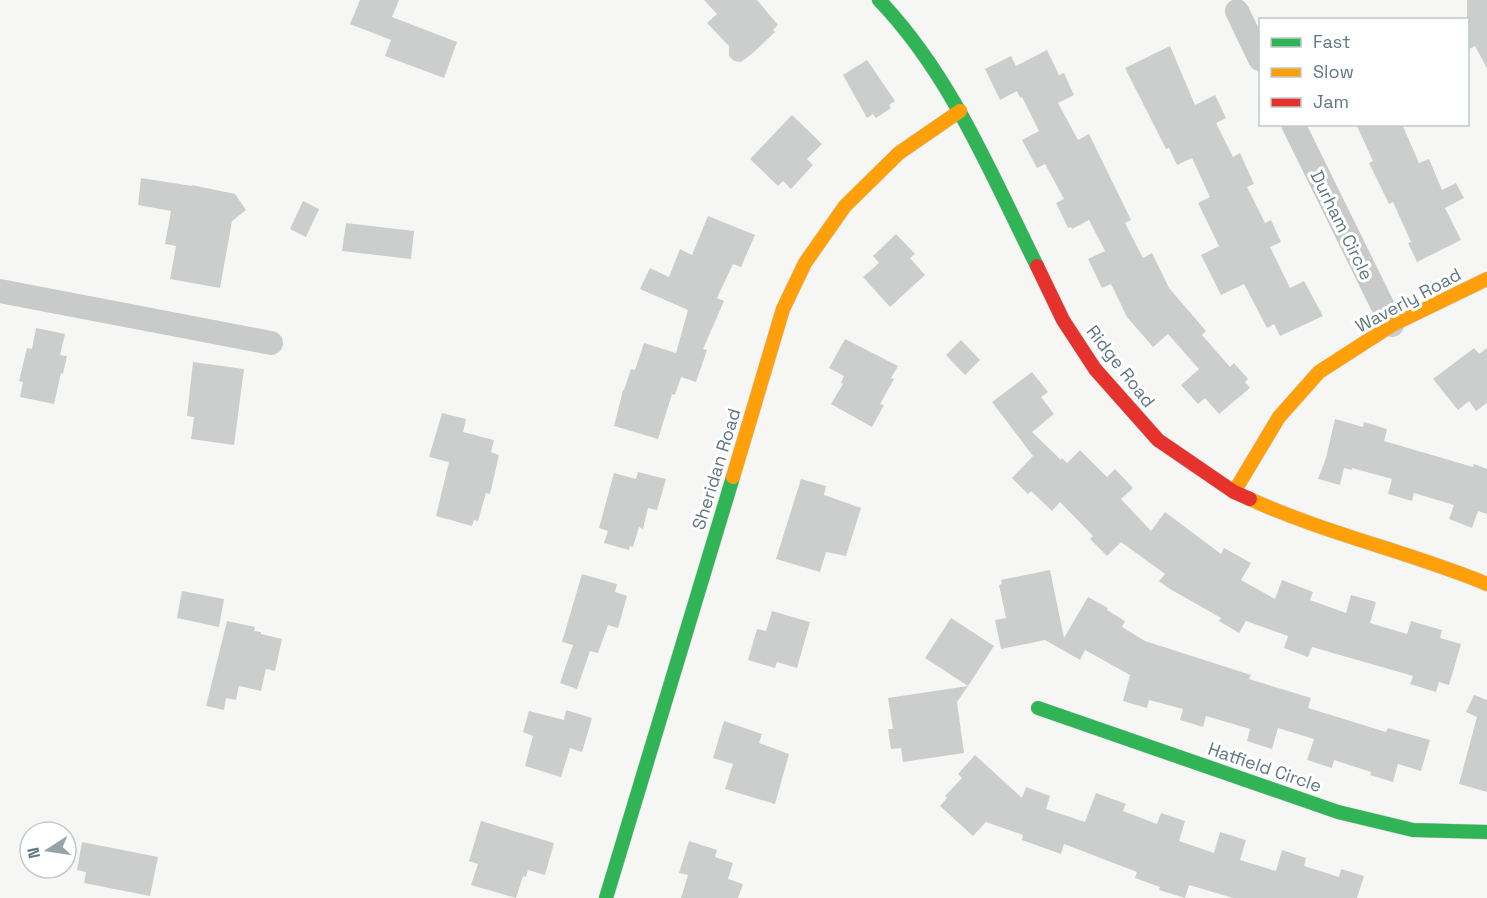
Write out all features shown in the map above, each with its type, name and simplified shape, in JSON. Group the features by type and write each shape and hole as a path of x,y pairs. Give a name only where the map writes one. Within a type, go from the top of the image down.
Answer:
{"street":[{"name":"Ridge Road","path":"879,0 904,26 960,111 1063,320 1095,369 1158,440 1234,492 1280,513 1444,566 1487,584"},
{"path":"1237,11 1259,57"},
{"name":"Sheridan Road","path":"606,898 783,309 805,263 845,206 900,153 960,111"},
{"name":"Durham Circle","path":"1294,126 1392,325"},
{"name":"Waverly Road","path":"1234,492 1279,417 1319,372 1392,325 1487,279"},
{"path":"0,291 271,343"},
{"name":"Hatfield Circle","path":"1038,708 1338,812 1413,830 1487,832"}],"building":[{"path":"360,0 399,0 392,17 457,42 444,78 385,56 391,40 350,24"},
{"path":"704,0 757,0 778,25 773,30 775,32 754,52 741,62 734,61 729,56 729,46 707,23 717,14"},
{"path":"1467,0 1487,0 1487,68 1475,46 1469,49 1469,18 1467,18"},
{"path":"1170,46 1195,105 1215,95 1226,118 1216,123 1233,157 1240,153 1254,184 1247,187 1265,223 1271,220 1281,242 1270,247 1290,288 1304,281 1323,316 1280,336 1274,324 1267,328 1244,284 1221,295 1201,255 1219,246 1198,203 1210,197 1192,158 1177,165 1169,148 1166,149 1125,68"},
{"path":"1047,50 1059,75 1064,73 1074,95 1058,103 1078,140 1089,134 1131,220 1125,223 1143,258 1152,253 1169,288 1206,331 1202,335 1230,367 1234,363 1248,379 1245,382 1250,388 1219,414 1205,398 1198,404 1181,385 1199,369 1168,334 1153,347 1127,317 1111,284 1102,288 1088,259 1105,251 1089,220 1072,229 1068,228 1056,203 1064,199 1045,164 1037,168 1022,140 1039,131 1022,97 1020,98 1017,91 1000,100 985,69 1011,56 1016,66"},
{"path":"867,60 895,101 889,105 891,108 876,118 873,114 867,118 843,75"},
{"path":"792,115 822,144 807,159 813,165 791,189 783,181 778,186 750,159"},
{"path":"1357,126 1403,126 1419,163 1429,159 1442,190 1456,183 1464,198 1445,208 1461,240 1417,262 1408,243 1411,242 1393,202 1389,204 1369,163 1373,161"},
{"path":"141,178 235,194 246,210 232,221 220,288 170,279 176,246 165,244 171,211 138,205"},
{"path":"303,201 319,209 306,237 290,229"},
{"path":"708,216 755,235 741,267 733,264 717,298 724,301 703,349 707,350 696,382 681,377 675,395 672,394 658,439 614,426 623,390 631,369 635,370 644,343 676,353 688,310 640,289 650,268 669,277 680,249 692,255"},
{"path":"346,223 414,231 411,259 342,251"},
{"path":"896,234 915,254 910,258 925,275 890,307 863,277 879,263 873,256"},
{"path":"36,328 65,334 60,355 67,356 54,404 20,397 23,382 19,381 27,348 32,349"},
{"path":"845,339 898,366 891,378 894,379 880,404 884,405 872,427 831,404 843,384 841,383 844,376 829,368"},
{"path":"961,340 980,360 965,375 946,355"},
{"path":"1474,348 1479,354 1487,348 1487,403 1476,411 1469,401 1458,410 1433,379"},
{"path":"193,362 244,369 234,445 191,439 194,417 187,416"},
{"path":"1032,372 1048,392 1041,397 1054,414 1032,432 1067,463 1080,450 1107,477 1115,469 1133,488 1121,499 1151,531 1165,512 1221,554 1224,548 1251,563 1241,580 1275,599 1282,580 1313,592 1310,600 1346,613 1351,595 1376,602 1370,623 1407,634 1411,621 1442,630 1440,638 1461,644 1449,685 1439,682 1436,692 1410,684 1413,676 1312,647 1308,657 1284,648 1288,636 1246,621 1239,633 1219,621 1221,618 1159,581 1165,574 1121,542 1107,556 1090,539 1093,536 1060,502 1052,511 1031,491 1028,494 1012,478 1033,456 992,402"},
{"path":"442,413 466,419 463,432 494,440 491,452 499,455 490,494 486,493 478,521 474,520 472,526 436,516 449,462 429,457"},
{"path":"1335,419 1363,427 1364,422 1387,429 1384,441 1487,469 1487,514 1478,511 1472,528 1449,519 1454,505 1414,493 1412,501 1388,494 1392,479 1352,468 1352,470 1344,468 1340,485 1318,479 1326,458"},
{"path":"638,472 666,479 657,510 648,508 643,529 639,527 633,547 630,546 629,550 604,543 608,531 599,528 614,473 636,479"},
{"path":"801,479 826,486 824,495 861,508 846,556 826,552 820,572 776,559"},
{"path":"1050,570 1064,638 1088,597 1125,621 1122,627 1145,641 1251,675 1249,679 1311,698 1308,708 1386,732 1388,728 1430,740 1421,771 1398,764 1393,782 1334,760 1332,768 1307,760 1314,739 1278,728 1272,749 1247,741 1250,729 1206,716 1203,727 1180,720 1183,709 1149,700 1147,708 1123,701 1130,675 1085,650 1080,660 1045,640 1001,649 995,620 1006,618 999,585 1002,584 1001,580"},
{"path":"582,574 617,584 615,592 627,596 618,628 608,625 598,653 590,651 577,689 560,683 573,645 562,642"},
{"path":"182,591 224,599 219,627 177,618"},
{"path":"772,611 810,622 797,668 777,662 775,668 748,660 757,629 766,631"},
{"path":"951,618 994,646 968,686 925,658"},
{"path":"227,621 255,627 254,631 282,639 275,671 266,669 261,691 239,686 236,700 226,698 224,710 206,706"},
{"path":"968,686 957,702 964,753 903,762 901,748 891,749 888,729 893,729 888,698"},
{"path":"1474,695 1487,700 1487,792 1459,784 1477,717 1466,712"},
{"path":"566,710 592,718 582,752 570,748 561,777 525,766 533,736 523,732 529,711 564,720"},
{"path":"724,721 762,734 759,743 789,754 775,804 725,789 733,764 713,758"},
{"path":"975,755 1022,798 1026,787 1050,796 1046,809 1085,822 1096,793 1126,804 1123,811 1157,824 1161,813 1185,821 1179,841 1214,853 1220,832 1246,840 1240,860 1276,871 1282,850 1306,858 1304,866 1339,877 1341,869 1364,876 1357,898 1233,898 1189,885 1185,898 1159,890 1160,887 1135,878 1137,872 1064,844 1061,854 1022,840 1023,835 986,822 973,836 940,806 947,798 945,796 962,778 958,774"},
{"path":"481,821 554,843 545,875 528,870 526,877 523,876 516,898 471,885 478,864 469,861"},
{"path":"689,841 717,850 715,857 733,863 728,879 743,884 738,898 681,898 688,875 679,873"},
{"path":"82,842 158,857 150,896 84,883 86,872 78,870"}],"traffic: fast":[{"path":"879,0 905,29 949,93 986,161 1037,266"},
{"path":"606,898 733,477"},
{"path":"1038,708 1338,812 1413,830 1487,832"}],"traffic: slow":[{"path":"733,477 783,309 805,263 845,206 899,153 960,111"},
{"path":"1234,492 1279,417 1319,372 1392,325 1487,279"},
{"path":"1250,499 1308,523 1487,584"}],"traffic: jam":[{"path":"1037,266 1063,320 1095,369 1158,440 1234,492 1250,499"}]}
